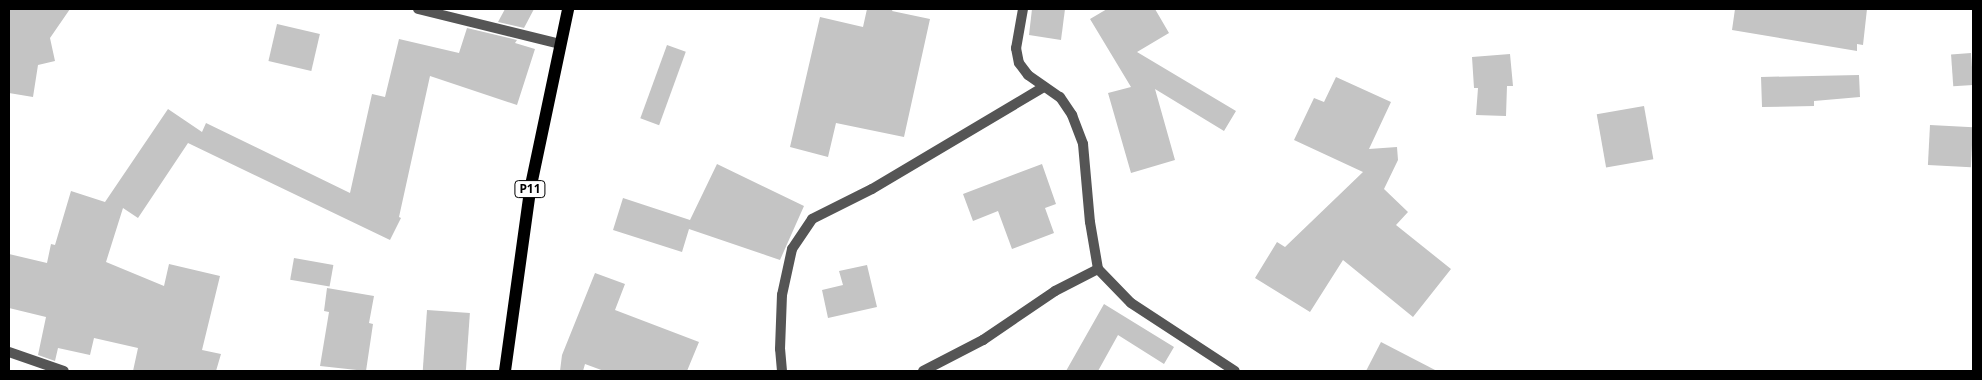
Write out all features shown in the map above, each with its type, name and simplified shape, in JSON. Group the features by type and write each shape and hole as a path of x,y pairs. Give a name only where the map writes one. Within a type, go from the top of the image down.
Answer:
{"main road":[{"name":"P11","path":"505,371 530,190 568,9"}],"street":[{"path":"418,9 561,44"},
{"path":"1023,9 1016,48 1019,63 1028,75 1060,97 1072,115 1083,144 1090,222 1098,269 1131,303 1235,371"},
{"path":"782,371 780,349 782,294 792,249 812,218 872,189 1044,87"},
{"path":"923,371 983,340 1054,291 1098,269"},
{"path":"9,352 64,371"}],"building":[{"path":"9,9 70,9 50,38 55,61 38,65 33,97 9,93"},
{"path":"505,9 534,9 524,28 498,22"},
{"path":"867,9 893,9 892,11 930,19 904,137 836,123 828,157 790,147 820,17 863,27"},
{"path":"1032,9 1065,9 1061,40 1029,35"},
{"path":"1107,9 1155,9 1169,33 1137,52 1236,111 1224,131 1155,89 1175,160 1131,173 1108,93 1131,87 1090,19"},
{"path":"1735,9 1867,9 1863,45 1857,44 1857,51 1732,30"},
{"path":"277,24 320,34 311,71 268,61"},
{"path":"467,28 517,40 515,43 535,49 517,105 430,76 399,217 401,218 390,240 188,143 138,218 123,208 106,262 164,286 169,264 220,276 202,350 221,354 216,371 133,371 138,348 94,338 90,355 58,348 55,361 38,355 46,317 9,308 9,254 47,263 51,244 55,245 71,191 105,202 168,109 202,132 206,123 350,193 372,94 385,97 399,39 459,53"},
{"path":"667,45 686,52 659,125 640,118"},
{"path":"1971,53 1973,85 1953,86 1951,54"},
{"path":"1510,54 1513,86 1507,86 1506,116 1476,115 1478,88 1474,88 1472,57"},
{"path":"1859,75 1860,97 1814,101 1814,106 1762,107 1761,77"},
{"path":"1336,77 1391,102 1369,149 1397,147 1398,160 1384,189 1408,212 1396,225 1451,269 1413,317 1343,260 1310,312 1255,278 1277,242 1285,247 1363,172 1294,140 1314,98 1324,102"},
{"path":"1644,106 1653,159 1606,168 1597,114"},
{"path":"1930,125 1973,127 1971,167 1928,165"},
{"path":"717,164 804,206 780,260 689,229 682,252 613,230 623,198 690,220"},
{"path":"1042,164 1056,204 1045,208 1054,233 1012,249 998,211 973,221 963,194"},
{"path":"294,258 333,265 330,287 290,280"},
{"path":"867,265 877,307 828,318 822,290 843,285 839,271"},
{"path":"595,273 625,284 615,310 699,342 687,371 604,371 585,364 583,371 560,371 562,355"},
{"path":"327,288 374,296 369,323 373,324 366,371 320,366 329,312 324,311"},
{"path":"1104,304 1174,347 1164,364 1118,335 1098,371 1066,371"},
{"path":"427,310 470,313 466,371 423,371"},
{"path":"1381,342 1437,371 1366,371"}]}
